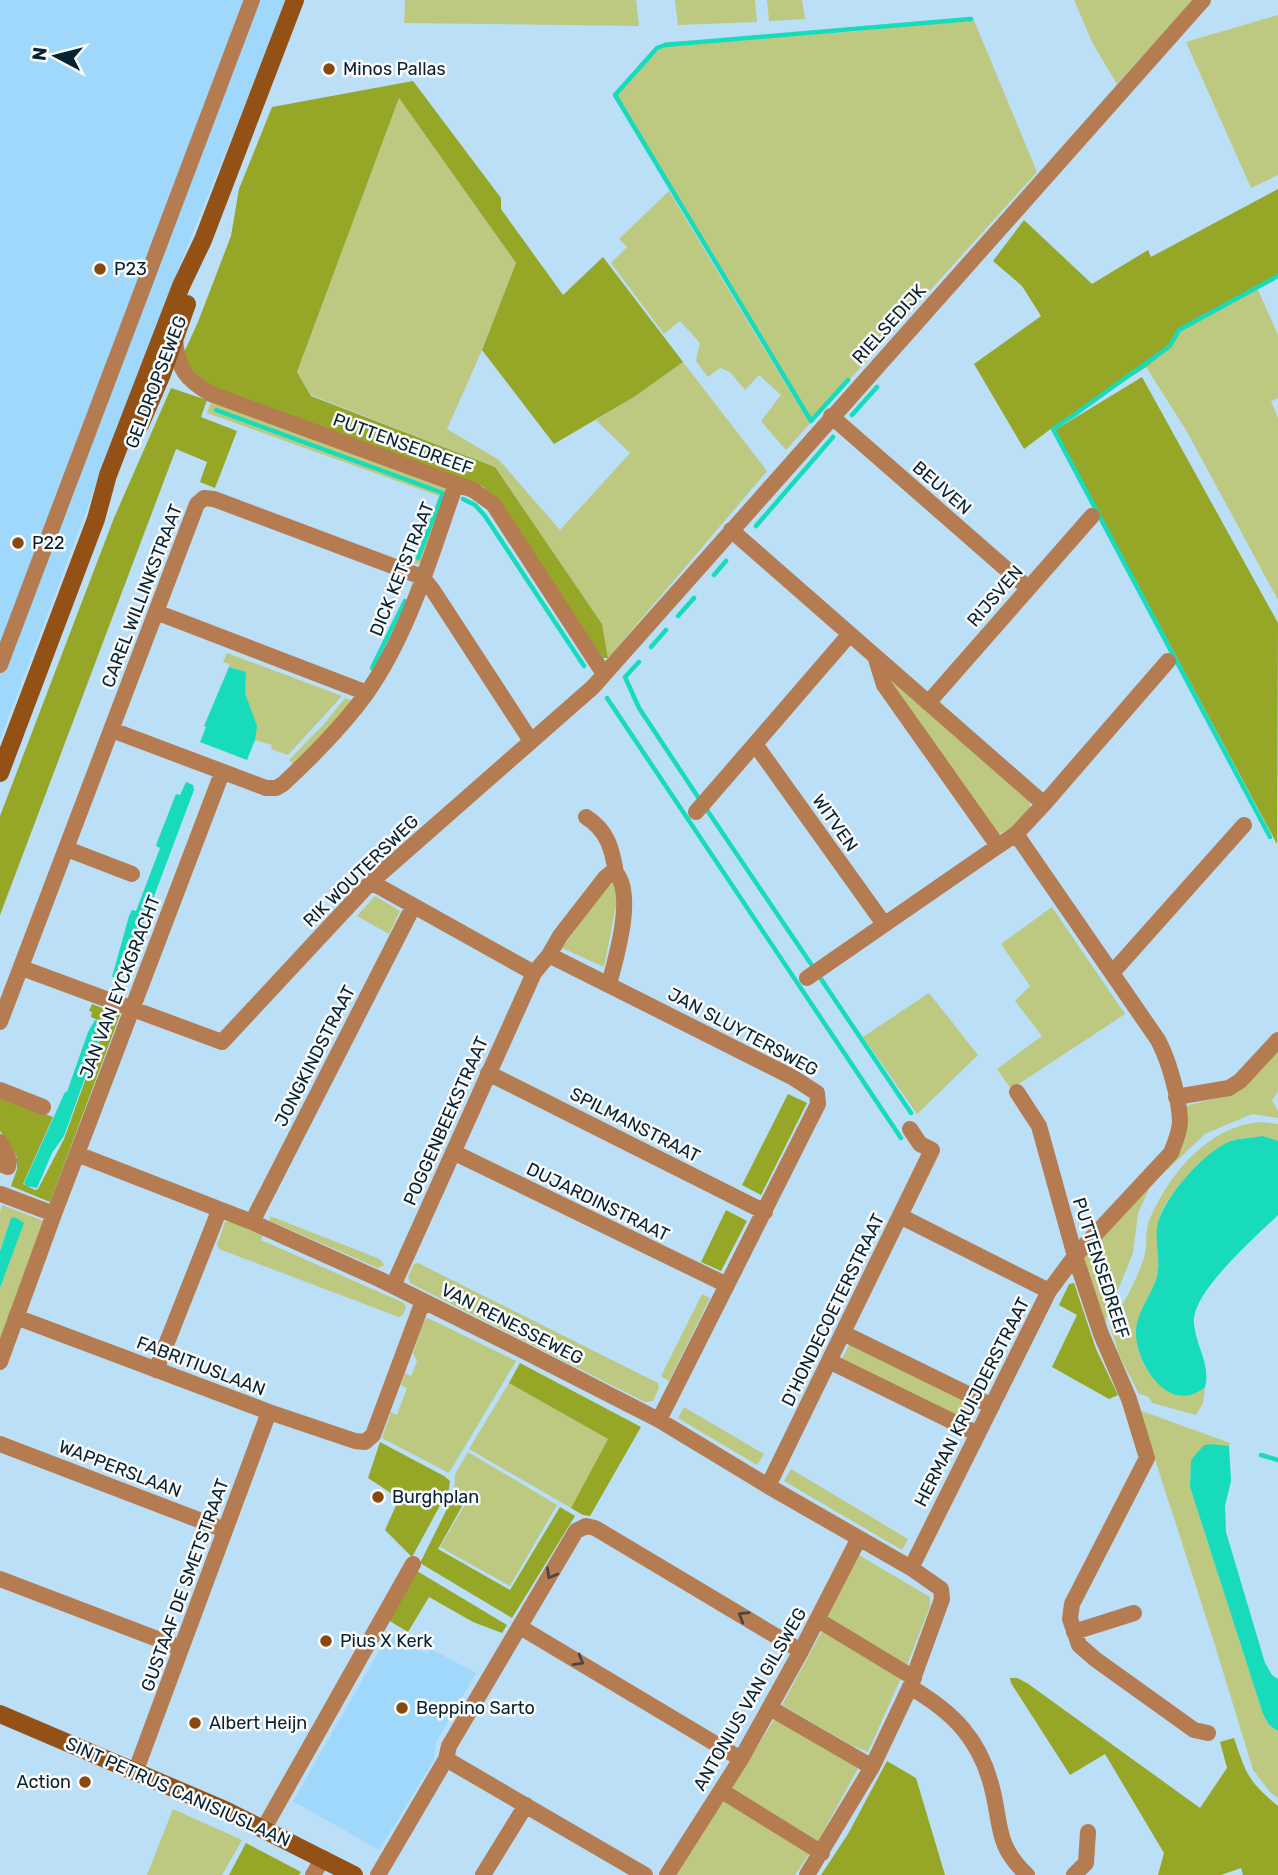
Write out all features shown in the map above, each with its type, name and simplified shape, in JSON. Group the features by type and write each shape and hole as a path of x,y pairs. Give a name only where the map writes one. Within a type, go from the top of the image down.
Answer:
{"main road":[{"name":"GELDROPSEWEG","path":"0,773 96,519 108,475 181,286 203,240 290,28 295,0"},
{"name":"GELDROPSEWEG","path":"96,519 118,479 175,340 203,240"},
{"name":"SINT PETRUS CANISIUSLAAN","path":"0,1714 136,1770 264,1828 354,1875"}],"street":[{"path":"0,665 252,0"},
{"name":"RIELSEDIJK","path":"604,674 1203,0"},
{"name":"PUTTENSEDREEF","path":"175,340 178,360 185,375 211,394 480,493 493,504 604,674"},
{"name":"BEUVEN","path":"831,416 1028,588"},
{"name":"DICK KETSTRAAT","path":"111,730 266,788 271,789 283,784 330,738 367,692 401,631 456,484"},
{"name":"CAREL WILLINKSTRAAT","path":"0,1022 197,504 204,498 214,499 422,577"},
{"name":"RIJSVEN","path":"928,703 1092,516"},
{"path":"731,530 1044,804"},
{"path":"422,577 531,741"},
{"path":"156,612 367,692"},
{"path":"696,812 849,635"},
{"path":"875,656 884,685 998,846"},
{"path":"807,978 1016,834 1168,661"},
{"name":"RIK WOUTERSWEG","path":"134,1009 222,1042 371,882 593,687 604,674"},
{"name":"WITVEN","path":"755,744 884,925"},
{"name":"JAN VAN EYCKGRACHT","path":"0,1362 76,1154 134,1009 222,773"},
{"path":"586,817 603,831 612,848 616,873 623,884 625,899 609,984"},
{"path":"1112,972 1244,825"},
{"path":"1016,834 1167,1056 1180,1120 1178,1136 1171,1153 1075,1256"},
{"path":"67,849 132,874"},
{"path":"371,882 534,973 550,955 560,936 605,877 616,873"},
{"name":"JONGKINDSTRAAT","path":"252,1222 413,907"},
{"name":"JAN SLUYTERSWEG","path":"550,955 801,1081 817,1093 818,1104 659,1420"},
{"path":"22,968 134,1009"},
{"name":"POGGENBEEKSTRAAT","path":"393,1286 534,973"},
{"path":"1175,1097 1229,1088 1240,1081 1278,1040"},
{"name":"SPILMANSTRAAT","path":"488,1073 765,1212"},
{"path":"0,1090 43,1107"},
{"name":"PUTTENSEDREEF","path":"1017,1092 1039,1126 1075,1256 1104,1343 1129,1399 1147,1458 1072,1604 1070,1619 1074,1632"},
{"name":"D'HONDECOETERSTRAAT","path":"768,1486 932,1150 920,1144 910,1129"},
{"path":"0,1142 9,1160 4,1166 0,1195 54,1214"},
{"name":"DUJARDINSTRAAT","path":"453,1152 727,1285"},
{"name":"VAN RENESSEWEG","path":"76,1154 219,1212 252,1222 423,1301 659,1420 911,1568 941,1589 942,1600 912,1682 872,1767 807,1875"},
{"path":"156,1370 219,1212"},
{"path":"900,1216 1049,1291"},
{"name":"HERMAN KRUIJDERSTRAAT","path":"911,1568 1049,1291 1075,1256"},
{"name":"FABRITIUSLAAN","path":"16,1317 269,1412 365,1442 373,1435 423,1301"},
{"path":"843,1333 992,1406"},
{"path":"829,1361 978,1433"},
{"name":"GUSTAAF DE SMETSTRAAT","path":"136,1770 269,1412"},
{"name":"WAPPERSLAAN","path":"0,1444 225,1531"},
{"path":"378,1875 446,1759 449,1746 576,1531 586,1527 595,1528 801,1651"},
{"name":"ANTONIUS VAN GILSWEG","path":"667,1875 741,1759 818,1620 859,1538"},
{"path":"264,1828 414,1564"},
{"path":"0,1579 181,1648"},
{"path":"1134,1612 1074,1632 1079,1645 1194,1730 1208,1733"},
{"path":"818,1620 912,1682 954,1718 977,1747 992,1790 1004,1846 1027,1875"},
{"path":"520,1627 741,1759"},
{"path":"770,1708 872,1767"},
{"path":"446,1759 645,1875"},
{"path":"722,1791 822,1853"},
{"path":"483,1875 526,1805"},
{"path":"1087,1866 1088,1832"},
{"path":"313,1875 323,1858"}],"shaded area":[{"path":"0,0 287,0 159,317 0,740"},
{"path":"405,0 636,0 639,26 404,23"},
{"path":"675,0 755,0 757,22 678,25"},
{"path":"767,0 802,0 805,19 769,21"},
{"path":"1074,0 1193,0 1117,84 1093,44"},
{"path":"1278,15 1278,175 1251,188 1186,42"},
{"path":"973,18 1037,172 786,450 761,421 781,395 759,375 745,390 730,372 720,368 708,377 696,361 700,343 680,321 664,334 611,263 627,247 619,239 669,191 808,422 614,94 665,42 850,32"},
{"path":"413,81 501,198 501,209 563,295 603,257 683,362 634,397 554,444 482,350 516,263 399,98 297,372 311,396 495,467 602,624 608,658 603,658 496,498 482,486 205,385 182,357 231,236 239,189 272,107"},
{"path":"399,98 516,263 447,429 499,460 560,530 630,453 596,420 683,362 767,471 608,658 602,624 495,467 311,395 297,372"},
{"path":"1278,189 1278,277 1182,328 1171,347 1146,367 1024,449 974,364 1041,316 1022,286 993,261 1024,220 1092,284 1148,250 1151,257"},
{"path":"1257,288 1278,335 1278,398 1271,401 1278,418 1278,600 1186,430 1146,367 1171,347 1182,328"},
{"path":"1142,377 1278,623 1277,844 1055,430"},
{"path":"171,388 207,400 201,417 237,431 215,488 200,482 207,462 176,449 0,915 0,816 114,518"},
{"path":"211,402 446,487 447,492 421,563 414,564 439,496 207,413"},
{"path":"227,653 342,696 288,755 271,749 272,745 255,740 245,693 246,672 229,667 229,664 223,662"},
{"path":"229,667 246,672 245,693 257,726 247,760 200,742"},
{"path":"887,677 1030,801 1030,808 1012,828 998,834"},
{"path":"345,698 353,701 295,766 289,760"},
{"path":"186,782 193,785 194,790 124,976 112,977 129,916 132,910 136,911 160,848 156,846 176,794 180,795"},
{"path":"610,883 620,886 604,967 562,948"},
{"path":"375,896 400,911 389,934 357,916"},
{"path":"1052,907 1125,1014 1011,1089 997,1069 1042,1036 1015,1001 1030,986 1001,944"},
{"path":"929,993 978,1055 917,1114 863,1037"},
{"path":"92,1004 120,1015 50,1202 11,1186 17,1169 17,1157 0,1131 0,1096 53,1117 23,1184 38,1189 64,1139 104,1028 102,1022 91,1017 92,1012 89,1011"},
{"path":"95,1020 101,1022 103,1028 64,1136 52,1153 37,1188 26,1186 24,1183 67,1092 88,1032"},
{"path":"1278,1046 1278,1092 1272,1100 1278,1111 1278,1118 1252,1114 1205,1134 1152,1184 1184,1108 1231,1095"},
{"path":"788,1094 807,1103 761,1195 742,1185"},
{"path":"1260,1122 1278,1124 1278,1141 1249,1137 1222,1145 1179,1186 1160,1217 1158,1269 1139,1330 1138,1347 1146,1369 1162,1387 1172,1393 1194,1393 1205,1387 1203,1403 1196,1415 1152,1403 1149,1397 1139,1394 1119,1355 1110,1325 1141,1267 1149,1221 1169,1183 1194,1154 1224,1132 1241,1125"},
{"path":"1263,1136 1278,1141 1278,1215 1226,1266 1202,1297 1194,1324 1205,1363 1205,1387 1192,1395 1179,1396 1157,1383 1141,1358 1137,1344 1137,1324 1158,1270 1157,1228 1160,1217 1174,1192 1194,1168 1216,1149 1235,1140"},
{"path":"1149,1189 1138,1213 1133,1253 1105,1322 1082,1256 1142,1193"},
{"path":"2,1205 44,1221 0,1340 0,1288 23,1223 15,1217 11,1218 0,1250"},
{"path":"726,1210 747,1221 721,1271 701,1262"},
{"path":"270,1216 380,1259 384,1265 378,1268 270,1221"},
{"path":"15,1217 24,1223 0,1288 0,1251 11,1218"},
{"path":"225,1222 232,1222 263,1235 261,1240 404,1303 406,1307 403,1315 399,1317 219,1249 217,1245"},
{"path":"418,1263 658,1383 659,1388 653,1401 645,1402 410,1283 408,1277 414,1264"},
{"path":"1074,1283 1096,1349 1118,1395 1109,1399 1052,1367 1077,1315 1059,1305 1069,1284"},
{"path":"702,1294 710,1298 669,1381 661,1376"},
{"path":"428,1318 516,1361 449,1473 382,1438 391,1412 397,1415 407,1388 401,1385 405,1373 411,1376 417,1361 413,1353 424,1320"},
{"path":"850,1343 978,1406 969,1423 842,1359"},
{"path":"520,1363 641,1427 590,1516 571,1508 608,1439 509,1383"},
{"path":"509,1383 608,1439 571,1508 469,1449"},
{"path":"684,1407 764,1454 757,1465 678,1418"},
{"path":"1139,1410 1230,1443 1229,1446 1213,1444 1191,1460 1190,1487 1263,1714 1269,1725 1278,1731 1278,1798 1253,1770"},
{"path":"380,1442 450,1481 449,1489 412,1557 385,1530 398,1501 397,1497 368,1478"},
{"path":"1204,1445 1229,1446 1231,1481 1225,1506 1226,1532 1265,1663 1272,1675 1278,1679 1278,1731 1269,1725 1263,1714 1190,1487 1191,1460"},
{"path":"468,1452 557,1505 510,1586 440,1547 467,1501 454,1494 455,1474"},
{"path":"791,1469 908,1539 902,1550 784,1481"},
{"path":"454,1495 465,1501 438,1549 510,1590 560,1507 575,1516 512,1618 420,1563"},
{"path":"857,1554 930,1597 930,1606 907,1665 827,1619"},
{"path":"417,1571 507,1625 502,1633 473,1622 429,1597 408,1632 388,1620"},
{"path":"822,1631 901,1678 868,1752 782,1705"},
{"name":"Beppino Sarto","path":"390,1632 427,1654 431,1649 476,1673 436,1742 434,1760 379,1850 293,1801"},
{"path":"1010,1678 1027,1683 1200,1808 1227,1768 1220,1742 1234,1738 1249,1776 1278,1806 1278,1875 1243,1875 1241,1868 1221,1875 1158,1875 1164,1853 1105,1754 1070,1775"},
{"path":"775,1718 860,1765 818,1841 731,1789"},
{"path":"887,1761 916,1778 945,1875 821,1875 848,1834"},
{"path":"724,1801 807,1850 809,1854 795,1875 676,1875"},
{"path":"173,1809 242,1840 222,1875 147,1875"},
{"path":"246,1843 301,1872 299,1875 229,1875"}],"waterway":[{"path":"848,380 811,421 615,95 657,48 665,45 971,19"},
{"path":"1078,412 1170,346 1179,330 1278,276"},
{"path":"852,415 877,387"},
{"path":"216,410 443,493 418,558"},
{"path":"1077,413 1053,429 1270,837"},
{"path":"756,526 833,437"},
{"path":"463,499 475,505 485,516 584,666"},
{"path":"714,575 726,561"},
{"path":"678,616 694,598"},
{"path":"372,668 405,601"},
{"path":"651,647 666,630"},
{"path":"639,662 625,677 639,708 698,797"},
{"path":"607,698 901,1138"},
{"path":"707,810 811,964"},
{"path":"821,979 911,1113"},
{"path":"1261,1455 1278,1460"}],"place":[{"name":"Minos Pallas","path":"329,69"},
{"name":"P23","path":"100,269"},
{"name":"P22","path":"18,543"},
{"name":"Burghplan","path":"378,1497"},
{"name":"Pius X Kerk","path":"326,1641"},
{"name":"Beppino Sarto","path":"402,1708"},
{"name":"Albert Heijn","path":"195,1723"},
{"name":"Action","path":"85,1782"}]}
